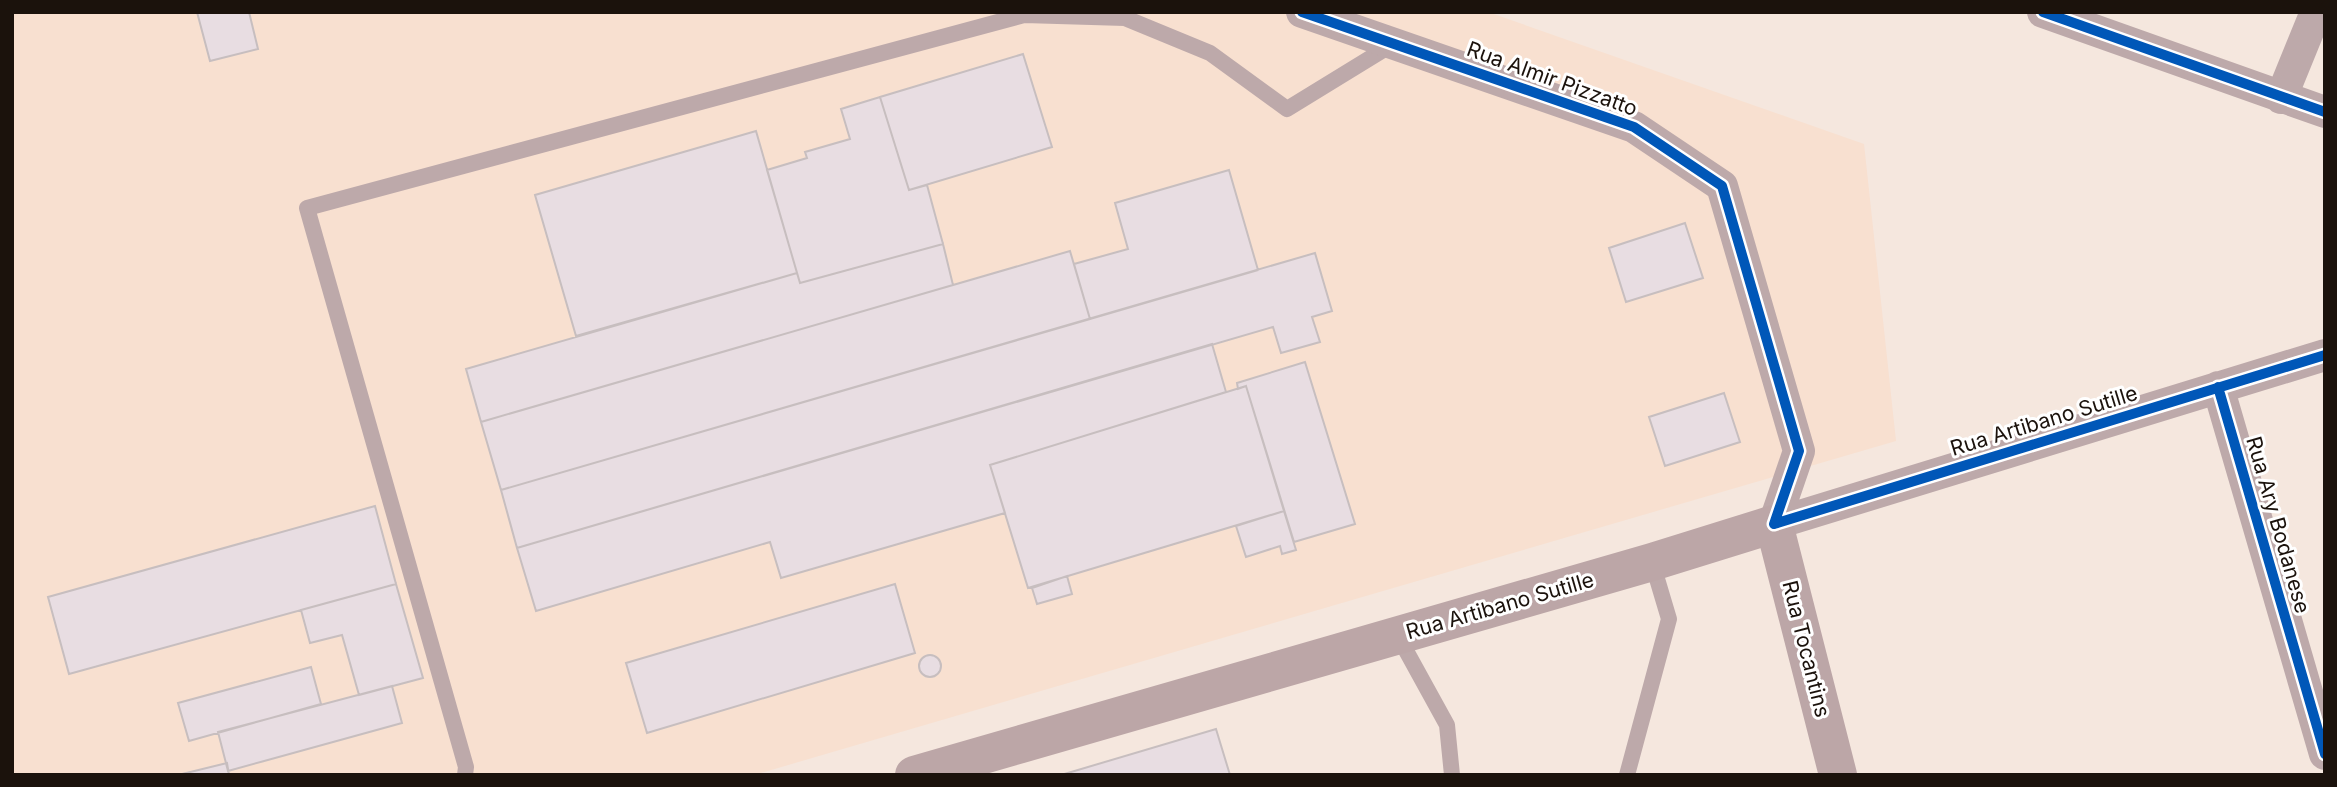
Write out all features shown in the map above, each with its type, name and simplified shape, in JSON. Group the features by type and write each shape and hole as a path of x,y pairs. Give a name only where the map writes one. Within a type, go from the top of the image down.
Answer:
{"main road":[{"name":"Rua Artibano Sutille","path":"914,775 1652,562 1774,524"},
{"name":"Rua Tocantins","path":"1774,524 1838,775"}],"street":[{"name":"Rua Almir Pizzatto","path":"1302,12 1634,127 1722,186 1799,451 1774,524"},
{"path":"2043,12 2325,112"},
{"path":"2281,98 2316,12"},
{"name":"Rua Artibano Sutille","path":"1774,524 2325,355"},
{"name":"Rua Ary Bodanese","path":"2218,387 2325,754"}],"lane":[{"path":"465,775 467,767 307,208 1024,15 1125,18 1210,53 1287,110 1394,44"},
{"path":"1627,775 1669,619 1652,562"},
{"path":"1398,636 1447,725 1452,775"}],"shaded area":[{"path":"12,12 1488,12 1864,144 1896,441 754,775 12,775"}],"building":[{"path":"197,12 249,12 258,49 210,61"},
{"path":"1023,54 1052,147 909,190 880,97"},
{"path":"880,97 909,190 927,185 943,244 800,283 767,170 807,158 805,152 850,139 841,109"},
{"path":"756,131 797,273 576,336 535,195"},
{"path":"1229,170 1258,270 1090,319 1074,264 1128,249 1115,203"},
{"path":"1685,223 1703,278 1626,302 1609,248"},
{"path":"943,244 953,285 481,422 466,369 797,273 800,283"},
{"path":"1070,251 1090,319 501,490 481,422"},
{"path":"1315,253 1332,311 1312,317 1320,342 1281,353 1273,327 517,548 501,490"},
{"path":"1212,344 1226,392 990,465 1005,513 781,578 770,542 536,611 517,548"},
{"path":"1305,362 1355,524 1294,542 1246,386 1238,389 1237,383"},
{"path":"1246,386 1284,511 1028,588 990,465"},
{"path":"1724,393 1740,442 1665,466 1649,417"},
{"path":"375,506 396,584 69,674 48,597"},
{"path":"1284,511 1296,550 1282,554 1280,546 1246,557 1236,526"},
{"path":"1067,576 1072,594 1037,604 1032,588"},
{"path":"396,584 423,678 359,695 342,635 310,643 301,610"},
{"path":"895,584 915,653 647,733 626,663"},
{"path":"930,655 940,662 941,666 934,676 930,677 920,670 919,666 926,656"},
{"path":"311,667 321,704 189,741 178,703"},
{"path":"392,686 402,723 228,771 218,732"},
{"path":"1216,729 1230,775 1061,775"},
{"path":"227,763 229,775 178,775"}],"cycle path":[{"path":"1302,12 1634,127 1722,186 1799,451 1774,524"},
{"path":"2043,12 2325,112"},
{"path":"1774,524 2325,355"},
{"path":"2218,387 2325,754"}]}
